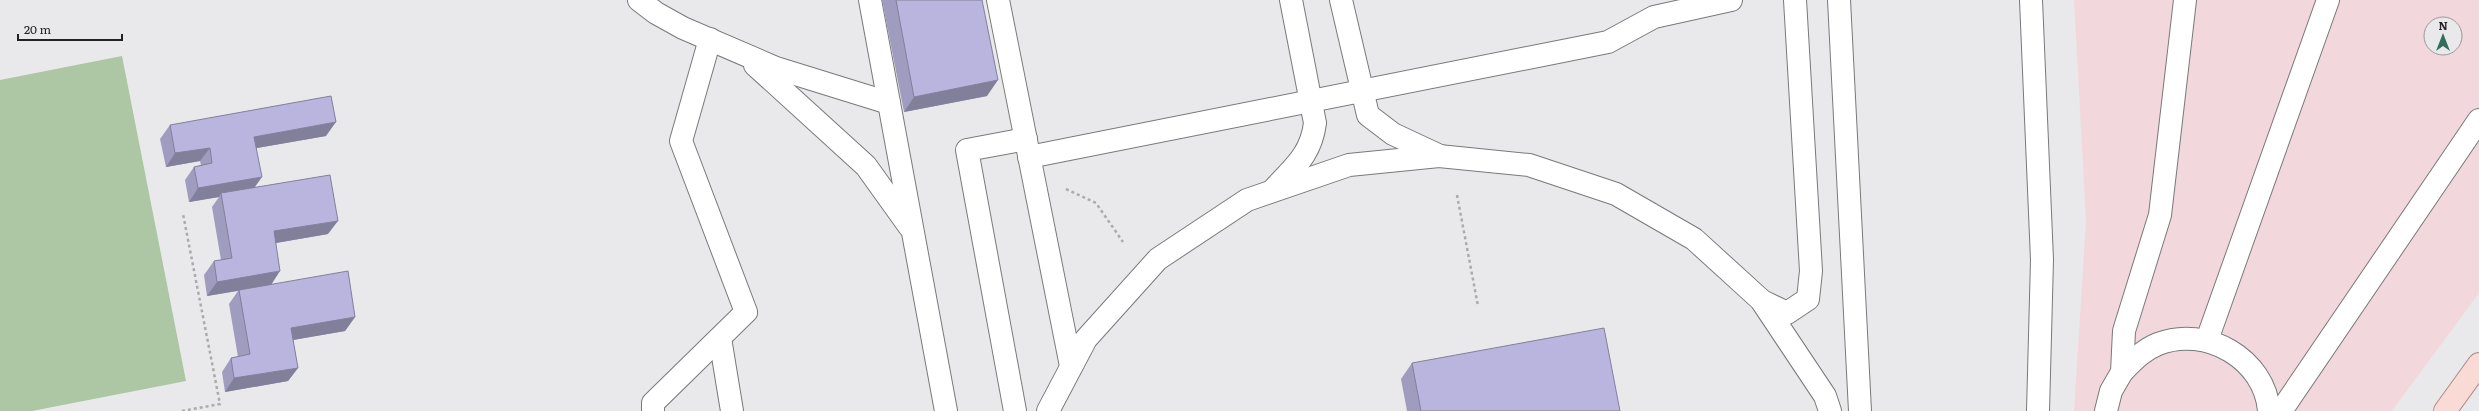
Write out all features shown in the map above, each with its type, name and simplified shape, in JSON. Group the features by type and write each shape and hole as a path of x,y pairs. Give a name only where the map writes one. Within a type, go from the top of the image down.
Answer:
{"main road":[{"path":"2445,411 2479,364"}],"lane":[{"path":"639,0 656,13 776,68 889,103"},
{"path":"870,0 946,411"},
{"path":"998,0 1071,366"},
{"path":"1271,192 1300,160 1313,141 1315,123 1291,0"},
{"path":"1341,0 1360,91 1368,115 1393,134 1439,156"},
{"path":"1015,411 967,150 1028,148 1311,101 1608,42 1652,9 1731,0"},
{"path":"1761,300 1787,313 1808,299 1811,271 1795,0"},
{"path":"1839,0 1860,411"},
{"path":"2031,0 2042,260 2038,411"},
{"path":"2122,372 2124,331 2160,215 2185,0"},
{"path":"2207,340 2328,0"},
{"path":"648,408 746,312 681,141 710,39"},
{"path":"741,52 866,166 912,230"},
{"path":"2281,411 2479,120"},
{"path":"1048,411 1086,339 1158,259 1247,200 1349,165 1439,156 1529,165 1616,194 1694,239 1761,300 1825,396 1830,411"},
{"path":"720,338 732,411"},
{"path":"2106,411 2111,391 2122,372 2138,356 2158,344 2180,339 2207,340 2238,355 2257,375 2268,400 2269,411"}],"path":[{"path":"1064,188 1096,203 1123,242"},
{"path":"1457,195 1478,306"},
{"path":"182,411 220,404 183,214"}],"shaded area":[{"path":"2074,0 2479,0 2479,293 2392,411 2074,411 2086,221"}],"green space":[{"path":"122,56 186,381 32,411 0,411 0,80"}],"building":[{"path":"896,0 982,0 998,80 914,97"},
{"path":"331,96 336,122 254,137 262,177 198,188 194,167 212,163 210,148 175,153 170,125"},
{"path":"330,175 338,221 274,231 280,271 217,282 214,261 232,258 221,193"},
{"path":"348,271 355,317 291,328 298,368 234,378 231,358 250,354 239,290"},
{"path":"1604,328 1620,411 1421,411 1412,363"}]}
